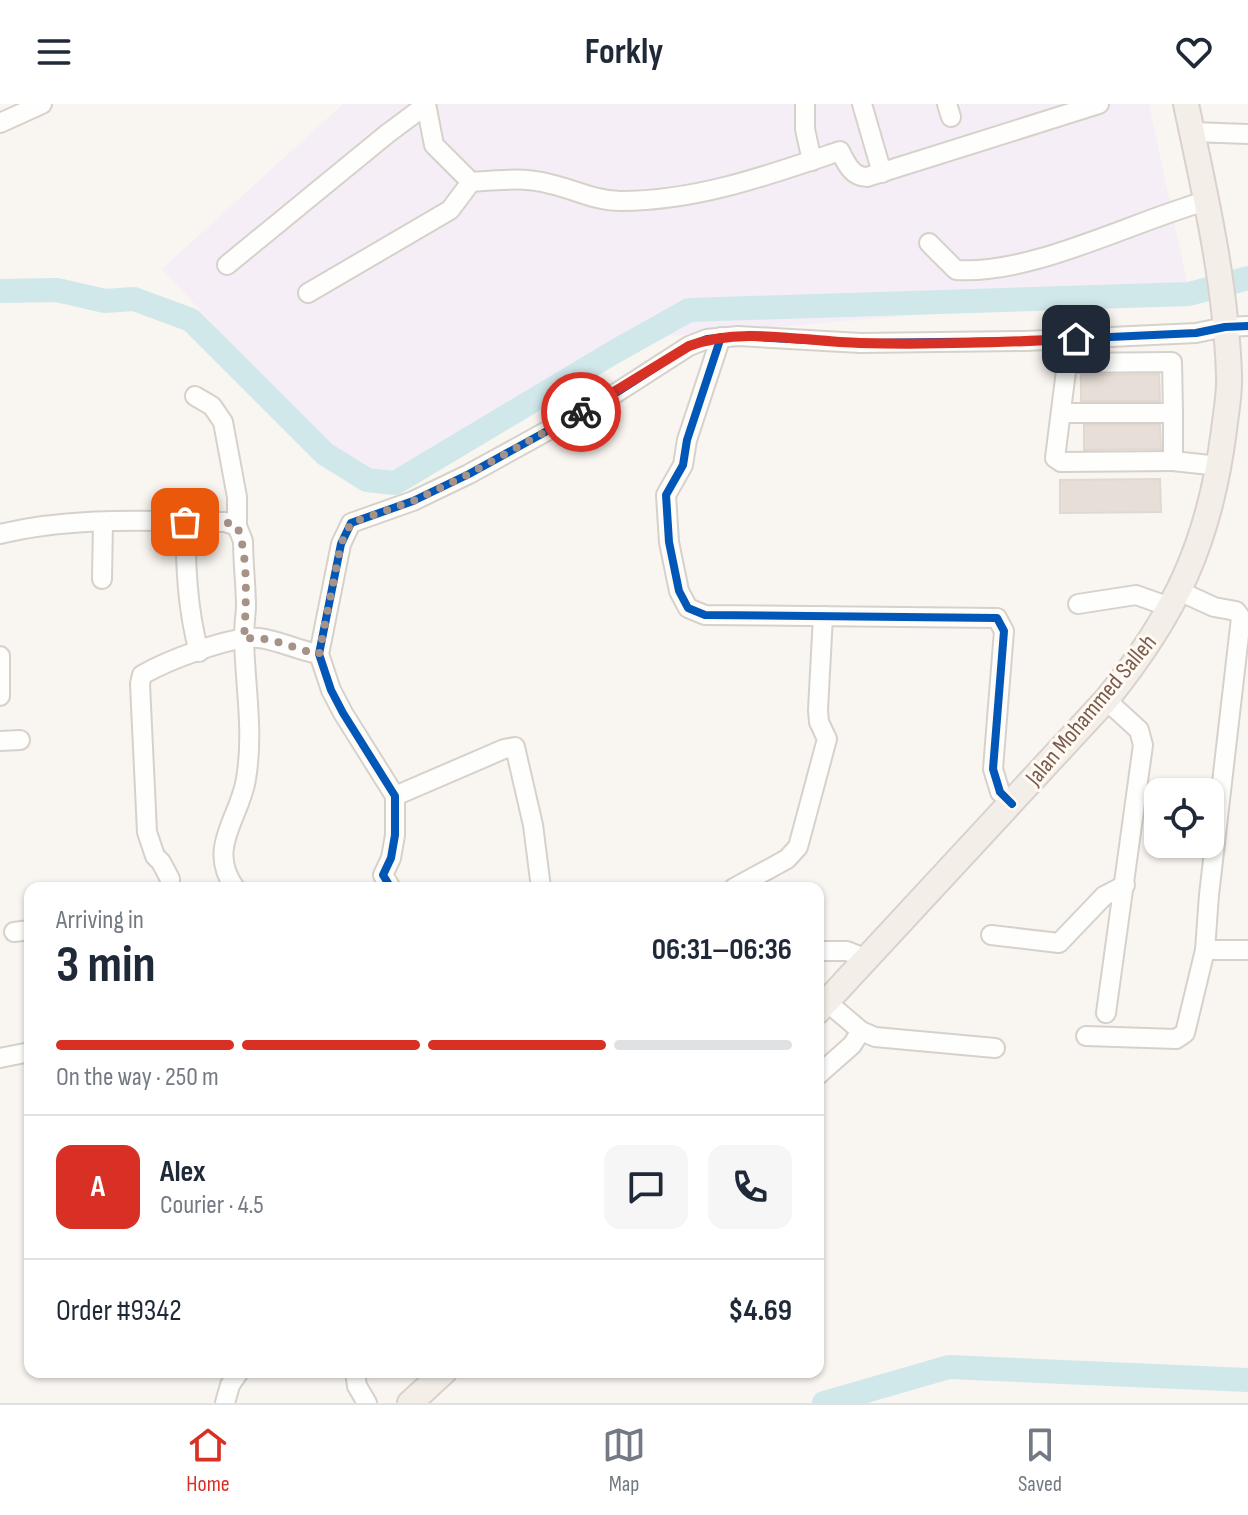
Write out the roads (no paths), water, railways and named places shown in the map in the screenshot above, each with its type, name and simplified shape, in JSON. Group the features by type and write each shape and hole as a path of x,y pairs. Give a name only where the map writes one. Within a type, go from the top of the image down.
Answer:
{"main road":[{"name":"Jalan Mohammed Salleh","path":"824,1005 1012,804 1137,662 1174,599 1213,502 1230,378 1232,319 1220,279 1186,104"},
{"path":"410,1403 436,1378"}],"street":[{"path":"0,123 42,104"},
{"path":"227,265 426,104 434,145 471,182 512,180 549,183 591,198 633,200 696,194 812,161 871,135"},
{"path":"805,104 805,129 812,161"},
{"path":"862,104 882,173"},
{"path":"840,151 858,176 867,177 1099,104"},
{"path":"1192,132 1248,134"},
{"path":"308,293 450,210 471,182"},
{"path":"929,243 956,270 979,272 1035,259 1206,201"},
{"path":"387,882 383,875 391,858 395,835 395,796 343,713 331,690 319,654 338,554 351,523 413,501 469,474 616,393 689,346 721,337 860,343 1025,341 1182,334 1232,319"},
{"path":"721,337 687,440 683,465 666,495 669,542 679,591 688,608 705,615 997,618 1004,631 993,769 1000,792 1012,804"},
{"path":"1173,461 1172,362 1067,363 1055,458 1061,462 1173,461 1219,466"},
{"path":"195,396 212,406 223,422 237,497 237,526 243,541 244,639 251,731 246,780 223,844 226,871 232,882"},
{"path":"1061,413 1173,413"},
{"path":"0,534 26,528 103,522 225,522 237,526"},
{"path":"102,579 103,522"},
{"path":"185,522 187,594 199,652"},
{"path":"1078,604 1136,595 1236,611 1241,618 1205,950 1185,1033 1176,1039 1086,1036"},
{"path":"745,882 787,859 798,847 827,739 819,722 818,710 823,616"},
{"path":"170,882 155,856 147,832 142,675 214,645 244,639 262,638 298,651 319,654"},
{"path":"0,656 0,696"},
{"path":"1106,700 1139,730 1143,745 1106,1013"},
{"path":"0,741 20,740"},
{"path":"395,796 515,747 533,825 540,882"},
{"path":"991,935 1059,943 1104,896 1125,885"},
{"path":"1205,950 1248,950"},
{"path":"824,951 847,951 867,959"},
{"path":"824,1008 875,1037 995,1048"},
{"path":"824,1070 852,1045 861,1031"},
{"path":"0,1058 24,1053"},
{"path":"225,1403 235,1378"},
{"path":"356,1378 367,1403"}],"waterway":[{"path":"0,291 57,290 105,301 134,299 191,320 325,454 367,480 395,483 689,310 1189,294 1248,278"},
{"path":"824,1403 949,1367 1248,1380"}]}
